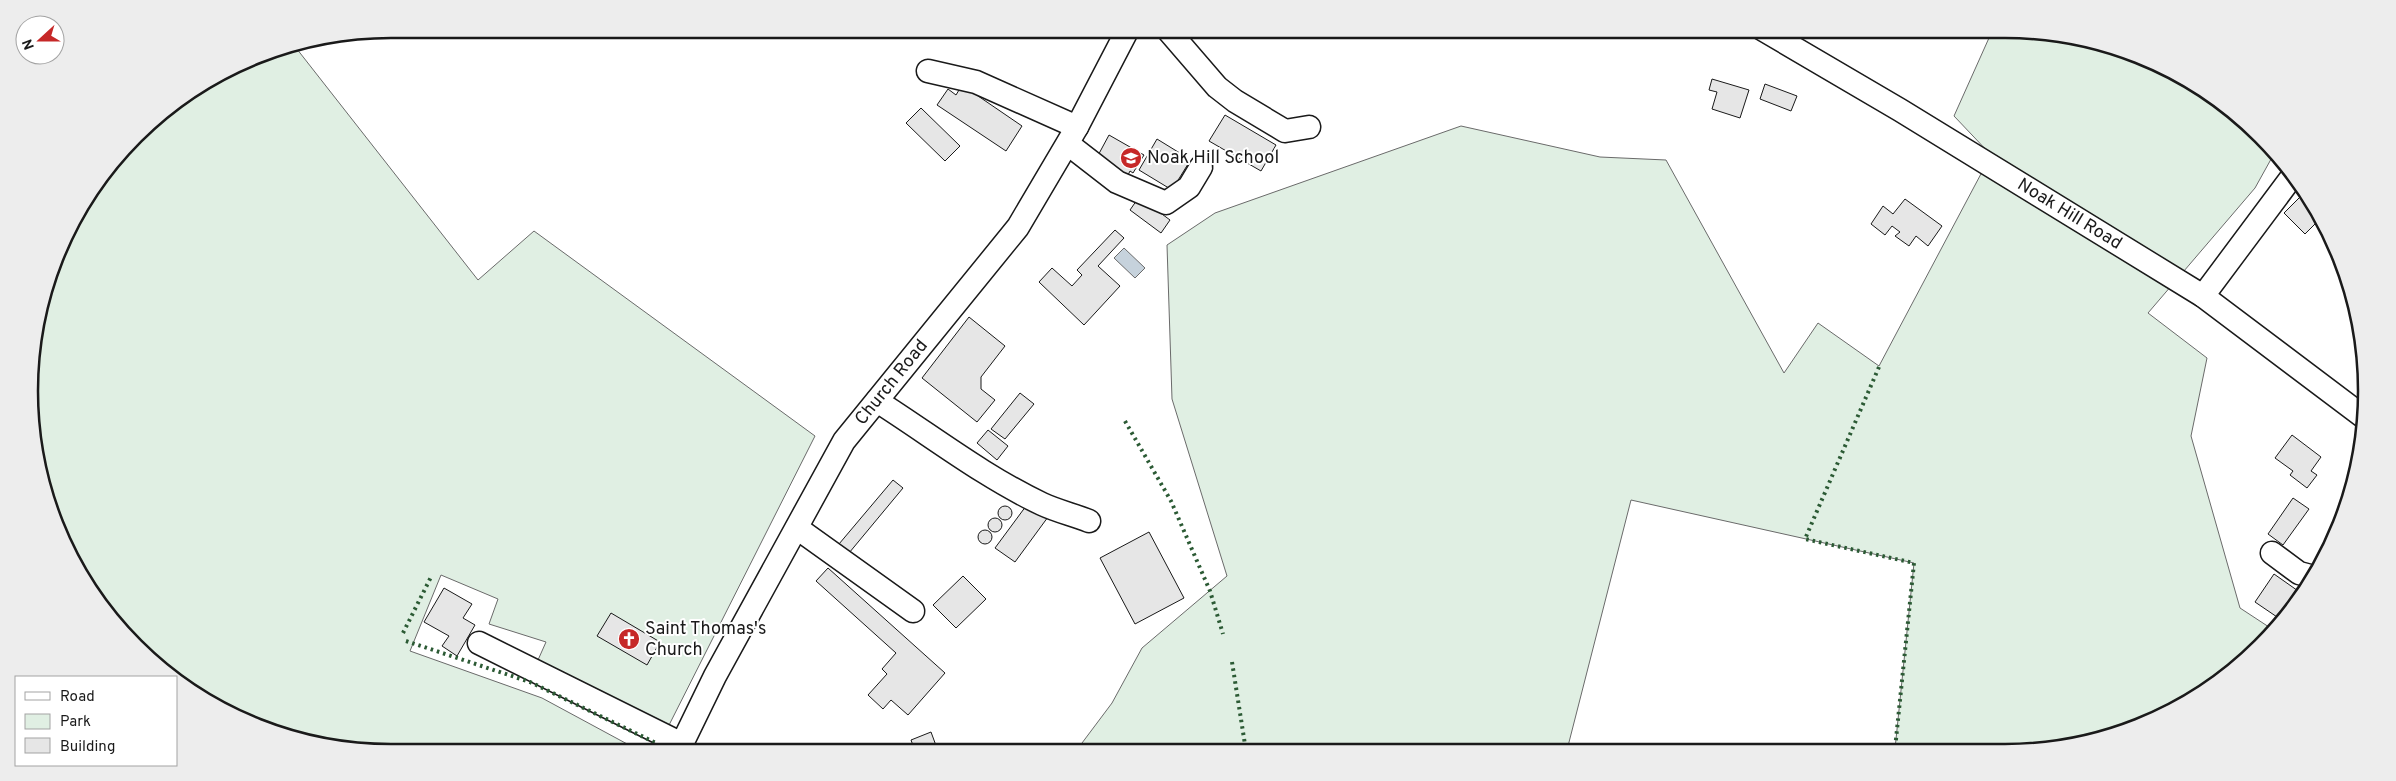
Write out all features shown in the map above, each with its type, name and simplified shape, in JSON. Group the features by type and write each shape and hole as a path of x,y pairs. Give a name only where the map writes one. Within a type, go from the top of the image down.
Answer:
{"street":[{"name":"Church Road","path":"682,744 715,676 844,441 1018,227 1073,135 1123,38"},
{"path":"1174,38 1218,87 1235,101 1285,131 1309,127"},
{"name":"Noak Hill Road","path":"1777,38 1909,115 2203,296 2358,413"},
{"path":"928,71 976,82 1073,135 1117,182 1166,203 1189,187 1201,167"},
{"path":"2203,296 2289,180"},
{"path":"877,401 958,457 1004,485 1044,505 1090,520"},
{"path":"796,528 913,611"},
{"path":"2272,553 2299,573 2306,575"},
{"path":"479,643 672,744"}],"green space":[{"path":"1989,38 2029,38 2052,41 2074,44 2119,56 2162,74 2202,97 2220,110 2271,158 2255,188 2148,313 2207,358 2191,436 2240,608 2268,626 2238,656 2202,684 2141,717 2074,737 2006,744 1896,744 1914,563 1631,500 1569,744 1081,744 1112,703 1142,648 1227,576 1172,399 1167,245 1215,213 1461,126 1600,157 1666,160 1784,373 1818,323 1879,366 1991,155 1954,116"},
{"path":"298,50 478,280 534,231 815,436 663,737 534,669 546,642 489,624 498,599 441,575 410,651 542,698 627,744 367,743 322,737 277,725 255,717 214,696 194,684 158,656 110,605 85,567 64,526 44,459 38,414 38,367 44,322 64,255 97,194 141,141 194,97 255,64"}],"shaded area":[{"path":"1124,248 1145,268 1135,278 1114,258"}],"building":[{"path":"1712,79 1749,90 1740,118 1712,109 1717,92 1709,90"},
{"path":"1765,84 1797,96 1791,111 1760,99"},
{"path":"962,85 1022,126 1006,151 937,105 948,89 956,95"},
{"path":"921,108 960,146 945,161 906,123"},
{"path":"1225,115 1276,145 1261,171 1209,141"},
{"path":"1109,135 1144,155 1133,173 1130,171 1126,179 1095,161"},
{"path":"1157,139 1183,155 1180,159 1188,164 1172,190 1139,170"},
{"path":"2300,196 2316,223 2305,234 2284,213"},
{"path":"1139,197 1170,220 1161,233 1130,210"},
{"path":"1905,199 1942,226 1928,246 1916,236 1909,246 1895,236 1900,232 1892,226 1885,235 1871,224 1883,206 1893,214"},
{"path":"1115,230 1124,238 1098,266 1120,286 1084,325 1039,282 1052,268 1072,286 1082,275 1077,270"},
{"path":"969,317 1005,346 981,377 981,389 995,400 977,422 922,378"},
{"path":"1020,393 1034,404 1005,439 991,429"},
{"path":"988,430 1008,446 997,460 977,443"},
{"path":"2292,435 2321,457 2311,471 2317,475 2307,488 2290,475 2293,471 2275,458"},
{"path":"893,480 903,488 849,553 839,544"},
{"path":"2293,498 2309,509 2283,545 2268,534"},
{"path":"1029,502 1048,517 1015,562 995,548"},
{"path":"1002,506 1008,506 1012,513 1008,520 1002,520 998,516 998,510"},
{"path":"992,518 998,518 1002,525 998,532 992,532 988,528 988,522"},
{"path":"982,530 988,530 992,537 988,544 982,544 978,540 978,534"},
{"path":"1149,532 1184,598 1135,624 1100,558"},
{"path":"828,568 945,673 908,715 891,700 883,709 868,695 887,674 882,669 896,653 816,581"},
{"path":"2274,574 2297,590 2276,617 2255,602"},
{"path":"963,576 986,599 956,628 933,605"},
{"path":"444,588 472,604 463,618 475,625 457,656 442,646 449,636 424,622"},
{"name":"Saint Thomas's Church","path":"611,613 660,642 647,665 597,636"},
{"path":"931,732 935,744 912,744 911,740"}],"hedge":[{"path":"1879,367 1805,539 1914,563 1896,744"},
{"path":"1125,421 1171,501 1210,591 1223,634"},
{"path":"403,633 431,577"},
{"path":"406,641 530,682 658,744"},
{"path":"1232,662 1245,744"}],"place":[{"name":"Noak Hill School","path":"1131,158"},
{"name":"Saint Thomas's Church","path":"629,639"}]}
